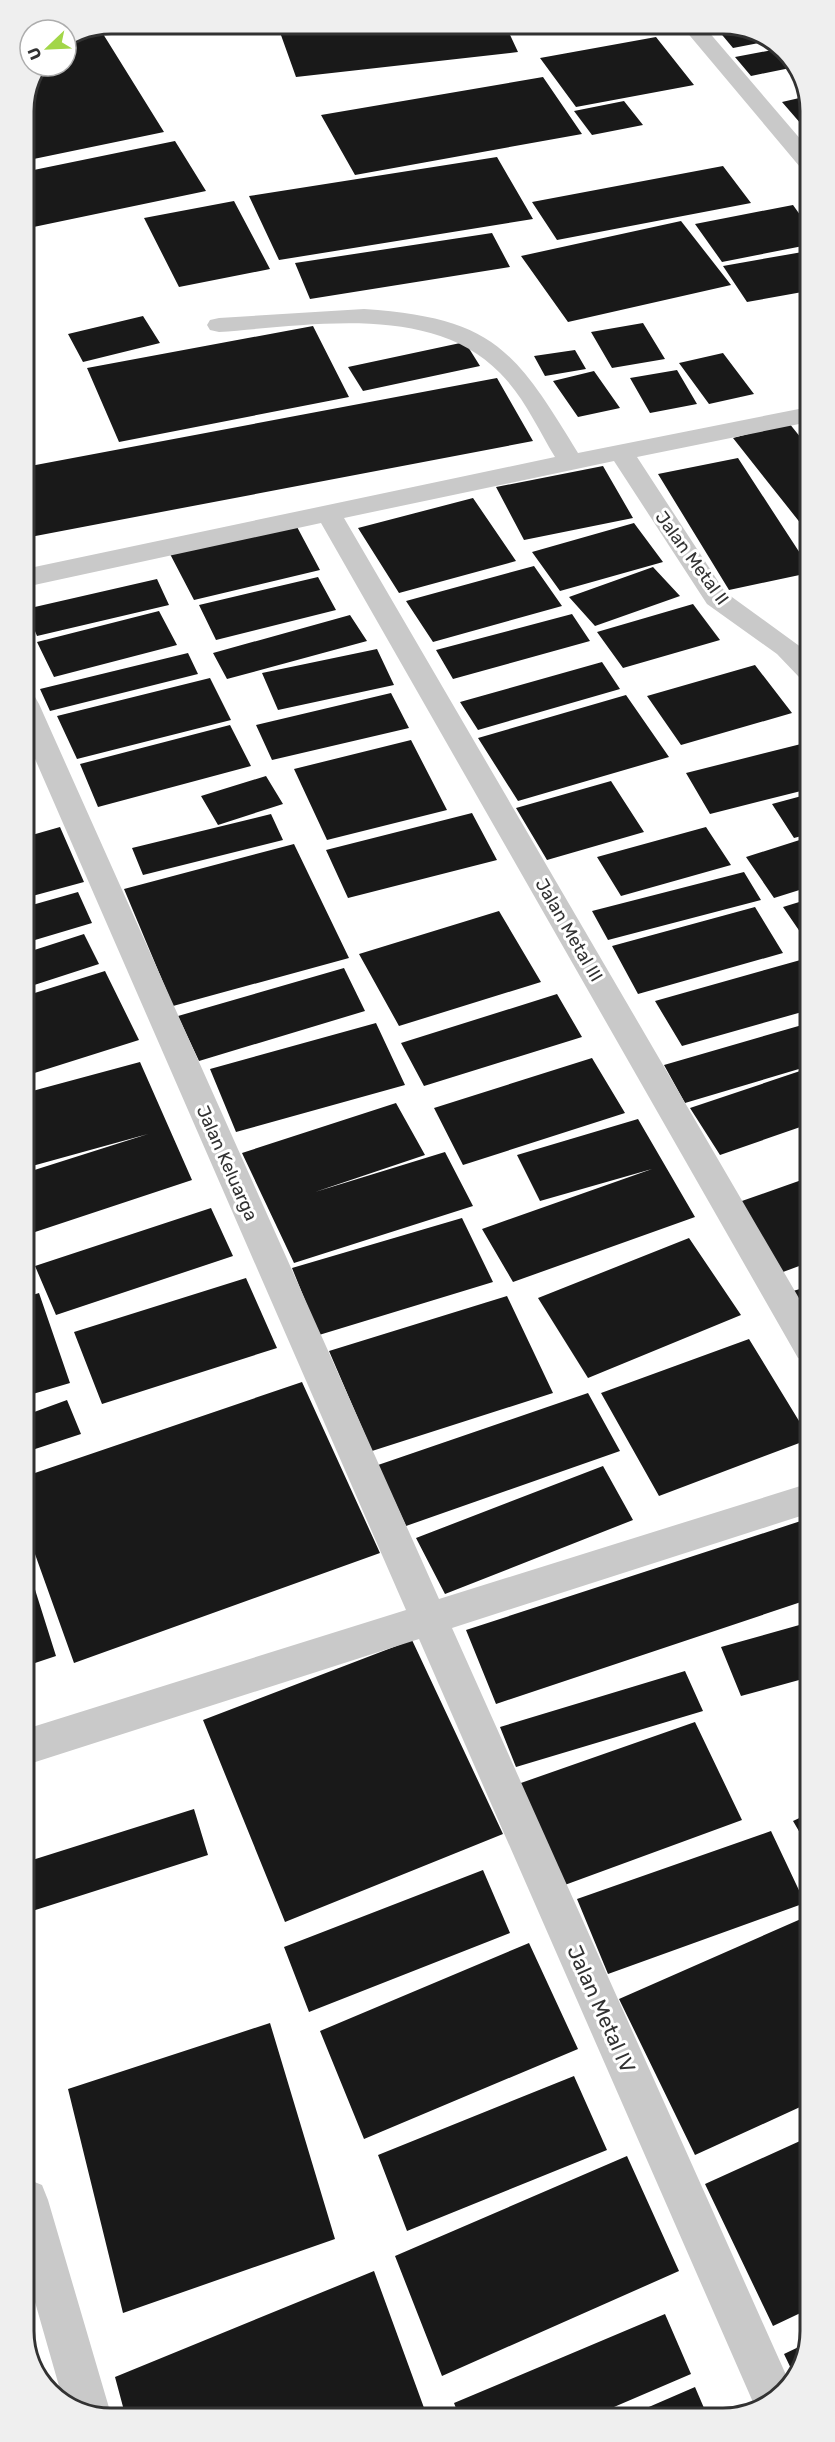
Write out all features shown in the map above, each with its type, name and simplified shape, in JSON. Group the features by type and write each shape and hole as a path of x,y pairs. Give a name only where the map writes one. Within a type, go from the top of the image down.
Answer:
{"street":[{"path":"699,35 800,153"},
{"path":"219,325 371,316 427,324 467,338 498,357 520,381 571,462"},
{"path":"34,576 328,512 800,416"},
{"name":"Jalan Metal II","path":"621,452 716,598 726,608 780,641 800,661"},
{"name":"Jalan Metal III","path":"328,512 800,1331"},
{"name":"Jalan Keluarga","path":"34,724 429,1622"},
{"path":"34,1745 429,1622 800,1501"},
{"name":"Jalan Metal IV","path":"429,1622 770,2391"},
{"path":"34,2224 86,2403"}],"building":[{"path":"281,34 510,35 518,52 296,77"},
{"path":"104,35 164,132 34,159 34,111 42,78 78,78 78,42"},
{"path":"722,35 739,36 758,43 733,48"},
{"path":"656,37 694,85 576,107 540,58"},
{"path":"771,50 788,69 751,76 735,57"},
{"path":"543,77 582,134 355,175 321,115"},
{"path":"799,98 800,123 782,102"},
{"path":"624,101 643,125 592,135 574,111"},
{"path":"175,141 206,191 34,227 34,170"},
{"path":"497,157 533,219 279,260 249,196"},
{"path":"723,166 751,203 557,240 532,202"},
{"path":"234,201 270,269 179,287 144,218"},
{"path":"793,205 800,215 800,247 722,262 695,224"},
{"path":"681,221 731,285 568,322 521,256"},
{"path":"492,233 510,267 310,299 295,263"},
{"path":"800,252 800,292 747,302 723,266"},
{"path":"143,316 160,343 83,362 68,334"},
{"path":"643,323 665,359 612,368 591,332"},
{"path":"313,326 349,397 119,442 87,368"},
{"path":"465,342 480,366 363,391 348,367"},
{"path":"575,350 586,369 545,376 534,356"},
{"path":"723,353 754,394 709,404 679,363"},
{"path":"677,370 697,404 650,413 630,378"},
{"path":"594,371 620,408 578,417 553,381"},
{"path":"497,378 533,441 34,536 34,465"},
{"path":"789,423 800,437 800,523 733,438"},
{"path":"738,458 800,553 800,575 729,590 658,474"},
{"path":"603,466 633,518 524,540 496,487"},
{"path":"473,498 516,561 399,593 358,528"},
{"path":"634,523 663,562 560,591 532,552"},
{"path":"296,525 320,570 194,600 170,554"},
{"path":"534,566 562,606 433,642 406,601"},
{"path":"653,567 680,596 595,626 569,597"},
{"path":"318,577 336,610 216,640 199,605"},
{"path":"157,579 169,605 37,636 34,629 34,607"},
{"path":"693,604 720,640 623,668 597,632"},
{"path":"159,611 177,645 54,677 37,642"},
{"path":"572,614 590,641 453,679 436,650"},
{"path":"350,615 367,641 227,679 213,653"},
{"path":"377,649 394,685 278,710 262,673"},
{"path":"188,653 198,674 50,711 40,689"},
{"path":"602,662 620,689 478,730 460,702"},
{"path":"755,665 792,713 681,745 647,696"},
{"path":"210,678 231,720 77,759 57,716"},
{"path":"391,693 409,728 272,760 256,725"},
{"path":"626,695 669,757 518,801 478,738"},
{"path":"230,725 251,766 98,807 80,764"},
{"path":"411,740 447,810 327,840 294,769"},
{"path":"800,744 800,791 710,814 686,773"},
{"path":"266,776 283,804 218,825 201,796"},
{"path":"611,781 644,832 547,860 516,808"},
{"path":"800,796 800,836 794,838 772,804"},
{"path":"472,813 497,860 348,898 326,850"},
{"path":"271,814 283,840 143,875 132,848"},
{"path":"60,827 84,882 34,896 34,834"},
{"path":"706,827 731,865 621,896 597,857"},
{"path":"800,840 800,890 774,898 746,857"},
{"path":"294,844 349,958 173,1006 124,889"},
{"path":"744,872 761,900 608,940 592,911"},
{"path":"78,892 92,923 34,940 34,904"},
{"path":"800,902 800,932 783,907"},
{"path":"755,907 783,953 638,994 612,946"},
{"path":"499,911 541,982 399,1026 359,954"},
{"path":"84,934 99,964 34,985 34,950"},
{"path":"800,960 800,1013 682,1046 655,1001"},
{"path":"344,968 365,1011 199,1061 178,1016"},
{"path":"105,971 139,1040 34,1073 34,993"},
{"path":"557,994 582,1037 424,1086 401,1043"},
{"path":"376,1023 405,1085 236,1132 210,1069"},
{"path":"800,1026 800,1069 685,1103 664,1065"},
{"path":"592,1058 625,1113 463,1165 434,1108"},
{"path":"140,1062 192,1180 34,1232 34,1170 148,1134 34,1166 34,1091"},
{"path":"800,1071 800,1127 720,1155 690,1108"},
{"path":"396,1103 425,1155 315,1192 445,1152 473,1206 294,1263 242,1153"},
{"path":"638,1119 695,1217 513,1282 482,1229 652,1169 540,1201 517,1155"},
{"path":"800,1181 800,1266 783,1272 739,1202"},
{"path":"211,1208 233,1256 56,1315 35,1266"},
{"path":"462,1218 493,1282 319,1335 292,1268"},
{"path":"689,1238 741,1315 588,1378 538,1298"},
{"path":"246,1278 277,1348 102,1404 74,1332"},
{"path":"800,1289 800,1303 793,1291"},
{"path":"39,1293 70,1383 34,1394 34,1295"},
{"path":"507,1296 553,1393 372,1451 329,1351"},
{"path":"749,1339 800,1423 800,1443 659,1496 601,1393"},
{"path":"302,1382 380,1553 74,1663 34,1551 34,1473"},
{"path":"588,1393 620,1451 406,1526 378,1465"},
{"path":"67,1400 81,1434 34,1449 34,1412"},
{"path":"603,1466 633,1520 445,1594 416,1538"},
{"path":"800,1521 800,1602 496,1704 466,1630"},
{"path":"34,1586 56,1656 34,1663"},
{"path":"800,1625 800,1680 741,1696 721,1647"},
{"path":"412,1640 503,1834 285,1922 203,1720"},
{"path":"685,1671 703,1711 516,1767 500,1727"},
{"path":"695,1722 742,1820 562,1886 518,1784"},
{"path":"194,1809 208,1855 34,1910 34,1859"},
{"path":"800,1818 800,1833 793,1821"},
{"path":"771,1831 800,1892 800,1905 608,1974 577,1899"},
{"path":"483,1870 510,1933 309,2012 284,1947"},
{"path":"800,1919 800,2107 695,2155 619,1999"},
{"path":"529,1943 578,2049 364,2139 320,2031"},
{"path":"270,2023 335,2239 123,2313 68,2089"},
{"path":"574,2076 607,2150 407,2231 378,2155"},
{"path":"800,2141 800,2313 773,2326 705,2184"},
{"path":"627,2156 679,2271 442,2376 395,2256"},
{"path":"374,2271 424,2408 123,2407 115,2377"},
{"path":"665,2314 691,2374 612,2408 456,2408 454,2403"},
{"path":"799,2347 791,2368 784,2354"},
{"path":"695,2387 704,2408 647,2408"}]}
